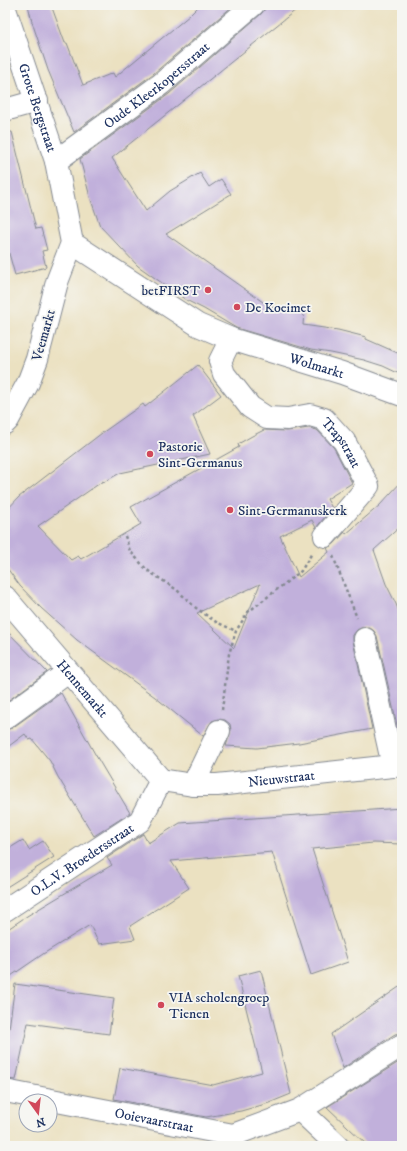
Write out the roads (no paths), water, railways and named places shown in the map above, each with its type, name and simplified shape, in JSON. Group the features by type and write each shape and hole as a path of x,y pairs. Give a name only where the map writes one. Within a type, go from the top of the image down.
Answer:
{"street":[{"name":"Oude Kleerkopersstraat","path":"56,161 161,84 253,5"},
{"name":"Grote Bergstraat","path":"5,9 56,161"},
{"path":"5,110 37,102"},
{"path":"56,161 72,243 198,325 231,339"},
{"name":"Veemarkt","path":"5,423 8,420 30,377 37,359 57,282 72,243"},
{"name":"Wolmarkt","path":"231,339 342,373 402,395"},
{"name":"Trapstraat","path":"231,339 220,361 224,374 250,407 267,418 288,419 310,415 324,419 344,441 368,486 328,544"},
{"name":"Hennemarkt","path":"5,596 160,780"},
{"path":"365,639 397,765"},
{"path":"5,718 68,672"},
{"path":"193,785 219,731"},
{"name":"Nieuwstraat","path":"160,780 193,785 217,785 397,765"},
{"name":"O.L.V. Broedersstraat","path":"5,910 140,822 160,780"},
{"name":"Ooievaarstraat","path":"5,1091 233,1135 300,1110 402,1045"},
{"path":"300,1110 338,1146"}],"place":[{"name":"betFIRST","path":"208,290"},
{"name":"De Koeimet","path":"237,307"},
{"name":"Pastorie Sint-Germanus","path":"150,454"},
{"name":"Sint-Germanuskerk","path":"230,510"},
{"name":"VIA scholengroep Tienen","path":"161,1005"}]}
